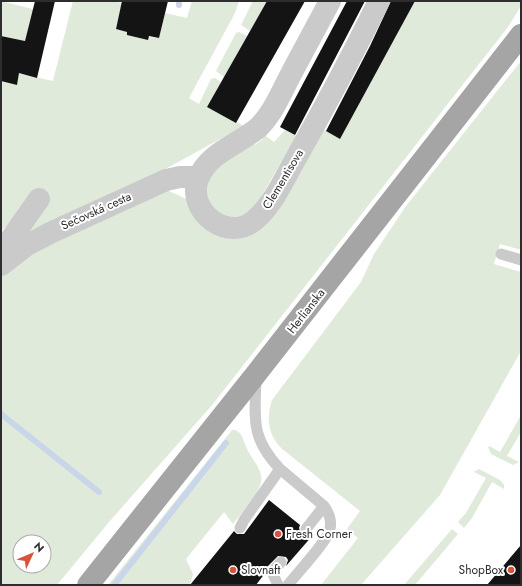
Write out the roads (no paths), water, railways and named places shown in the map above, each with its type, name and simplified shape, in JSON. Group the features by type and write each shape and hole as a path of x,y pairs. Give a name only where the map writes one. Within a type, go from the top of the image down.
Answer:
{"main road":[{"name":"Herlianska","path":"88,585 256,374 521,35"}],"street":[{"name":"Clementisova","path":"330,1 265,121 247,136 212,158 204,166 198,177 195,195 198,205 205,215 214,222 236,228 245,226 264,212 301,149 358,44 379,1"},
{"name":"Sečovská cesta","path":"1,265 26,245 87,214 166,180 180,177 198,177"},
{"path":"1,253 40,199"}],"lane":[{"path":"501,254 521,260"},
{"path":"256,374 254,421 258,437 265,451 280,469 324,506 330,518 328,534 288,585"},
{"path":"240,528 280,469"},
{"path":"306,529 324,506"},
{"path":"278,585 272,572 281,562"}],"waterway":[{"path":"1,414 99,492"},
{"path":"114,585 226,443"}],"place":[{"name":"Fresh Corner","path":"278,534"},
{"name":"Slovnaft","path":"233,570"},
{"name":"ShopBox","path":"511,570"}]}
